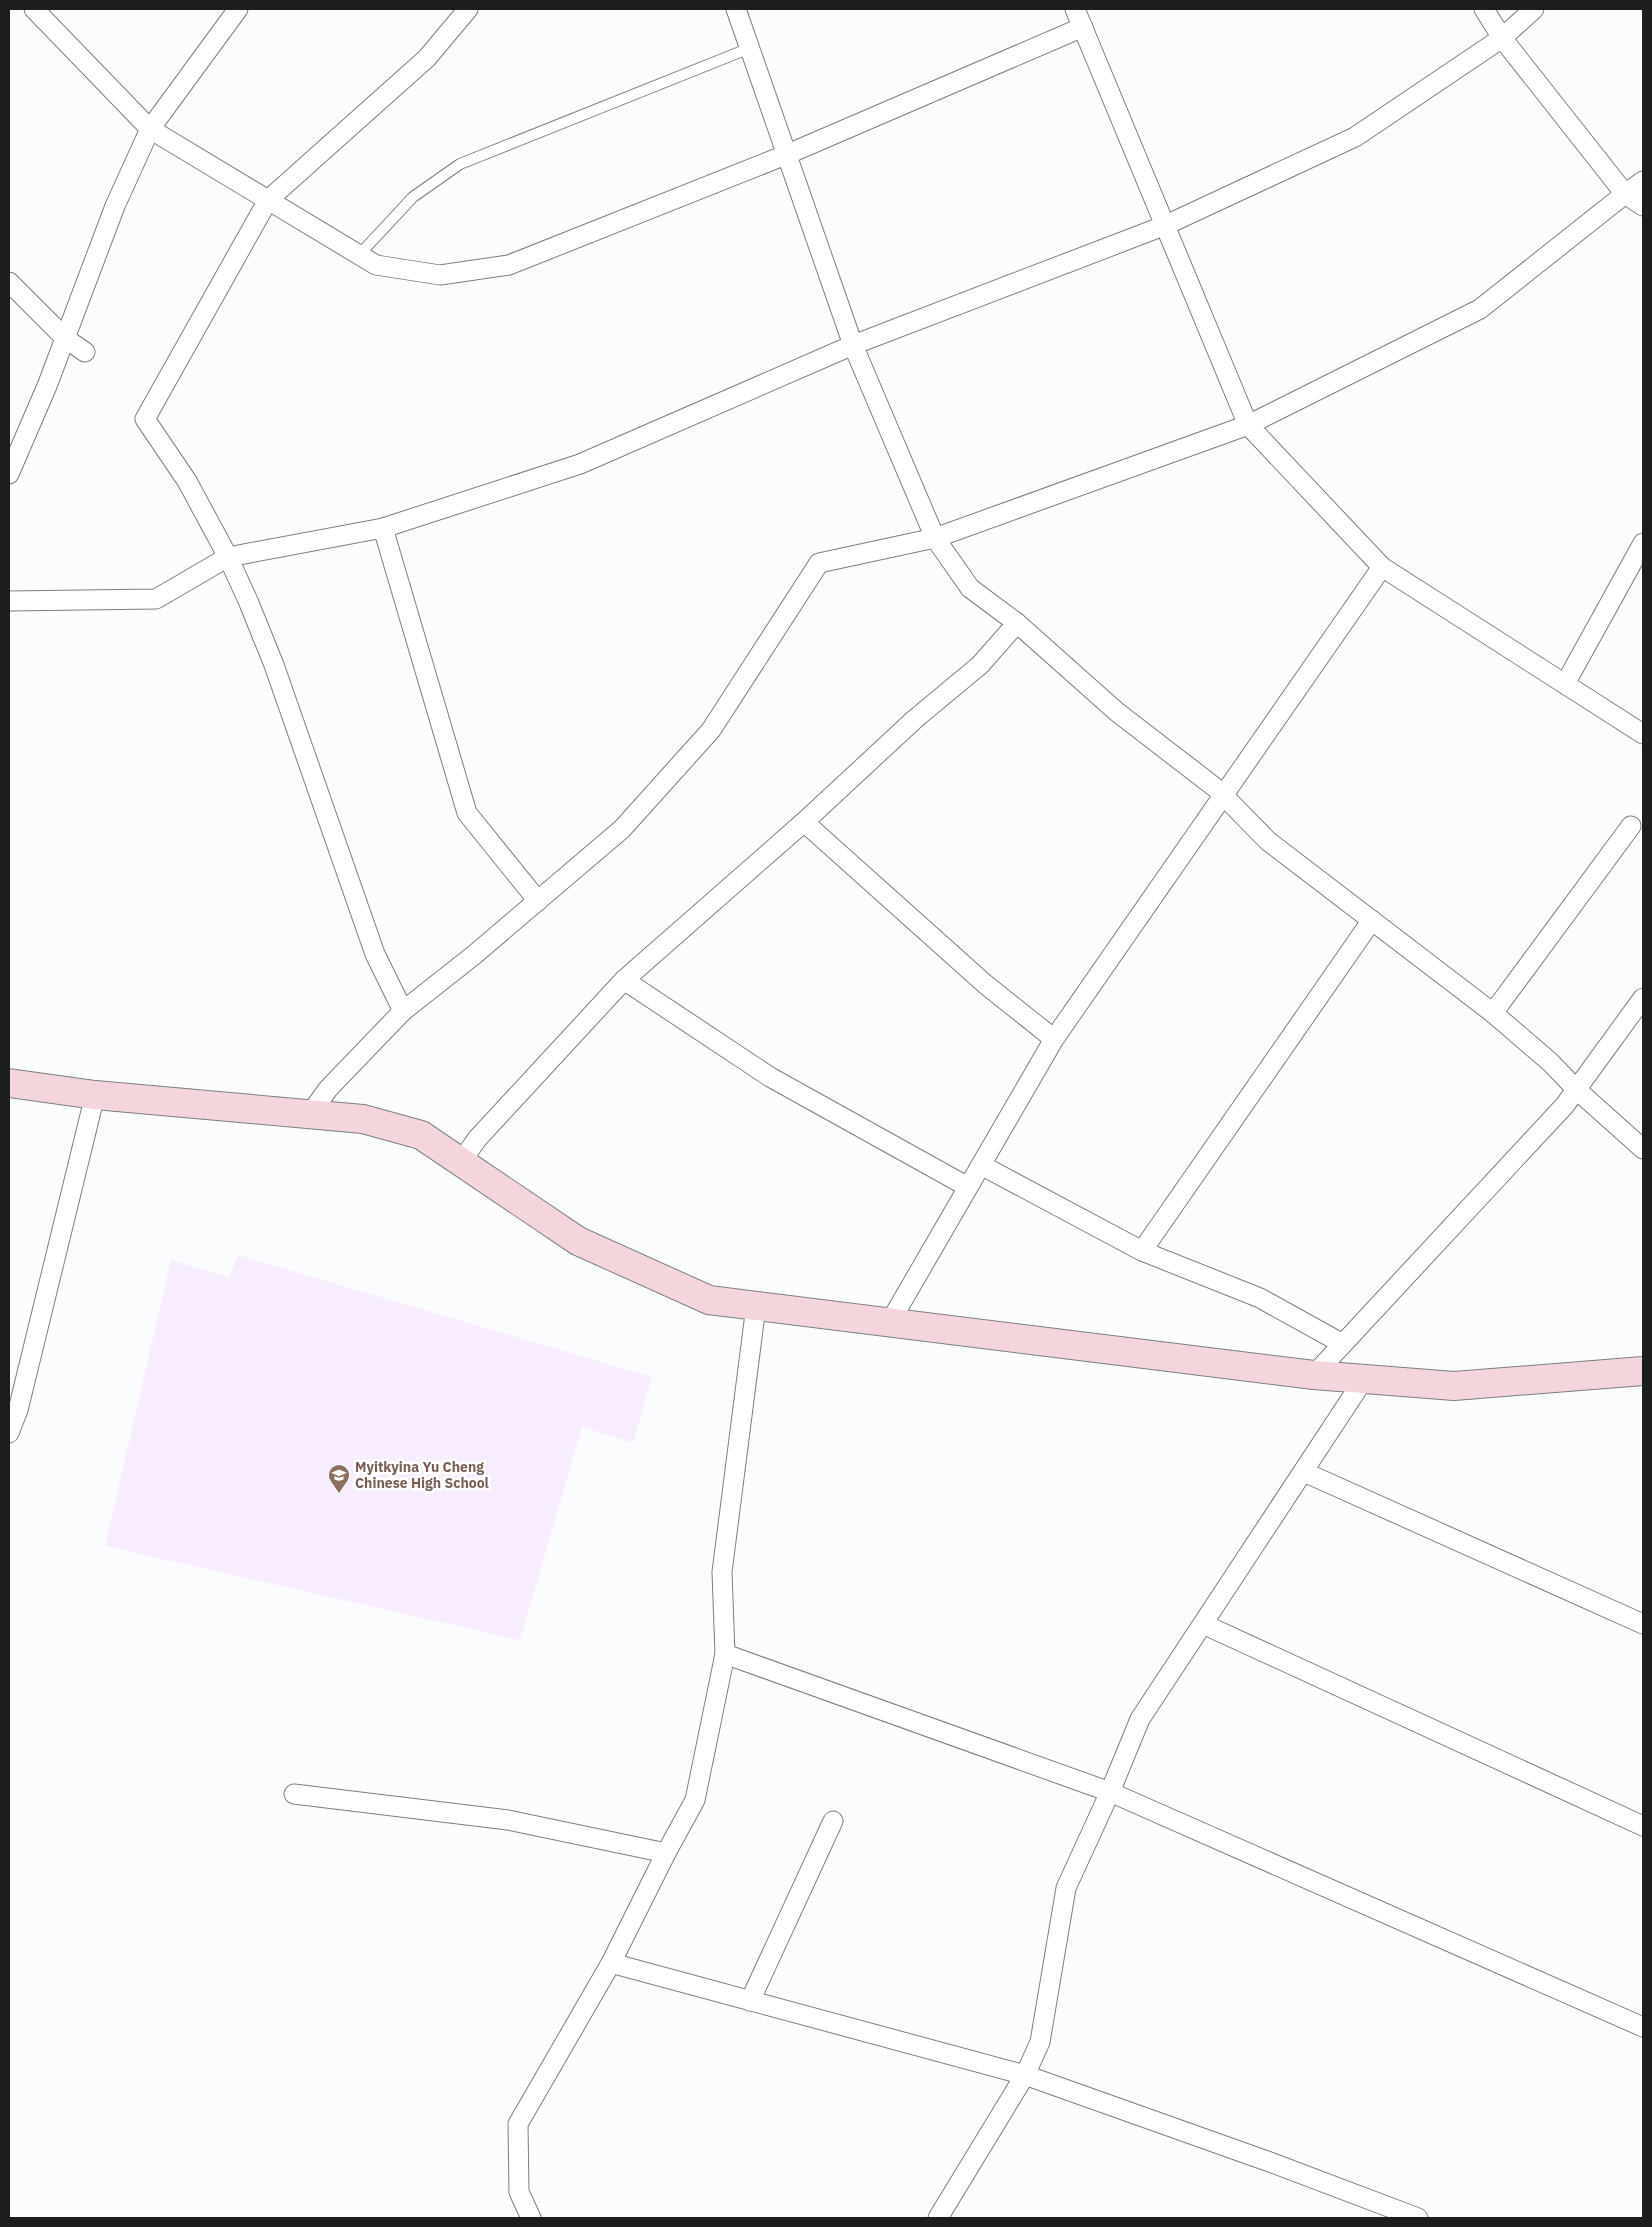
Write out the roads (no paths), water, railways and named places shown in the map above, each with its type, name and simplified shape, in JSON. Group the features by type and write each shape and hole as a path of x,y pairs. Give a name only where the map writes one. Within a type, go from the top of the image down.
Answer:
{"street":[{"path":"34,9 150,129 376,265 440,275 509,264 788,154 1083,27"},
{"path":"9,474 66,339 115,206 150,129 238,9"},
{"path":"403,1011 375,954 274,665 228,557 188,481 145,419 268,200 427,58 468,9"},
{"path":"736,9 854,345 935,538 970,588 1017,623 1117,712 1223,795 1268,841 1493,1013 1550,1062 1577,1090 1643,1150"},
{"path":"1076,9 1248,425 1382,567 1643,734"},
{"path":"1484,9 1502,38 1625,194 1643,206"},
{"path":"9,601 156,599 228,557 383,528 580,464 854,345 1166,225 1355,137 1502,38 1534,9"},
{"path":"310,1114 328,1089 403,1011 538,901 622,829 711,730 819,562 935,538 1248,425 1480,308 1625,194 1643,182"},
{"path":"9,282 66,339 85,352"},
{"path":"383,528 467,813 538,901"},
{"path":"1565,684 1643,543"},
{"path":"890,1322 1054,1039 1382,567"},
{"path":"461,1162 477,1139 516,1095 624,980 804,822 915,719 980,665 1017,623"},
{"path":"804,822 985,984 1054,1039"},
{"path":"1493,1013 1631,826"},
{"path":"1142,1251 1372,920"},
{"path":"624,980 770,1077 968,1187"},
{"path":"1314,1375 1565,1105 1643,998"},
{"path":"9,1082 95,1095 363,1119 421,1135 578,1241 709,1300 1314,1375 1454,1386 1643,1371"},
{"path":"9,1433 18,1410 95,1095"},
{"path":"981,1165 1142,1251 1260,1298 1343,1344"},
{"path":"531,2218 519,2192 518,2124 611,1963 695,1800 725,1654 722,1572 756,1306"},
{"path":"938,2218 1025,2075 1040,2042 1066,1888 1110,1792 1140,1719 1364,1378"},
{"path":"1304,1472 1643,1624"},
{"path":"1203,1624 1643,1826"},
{"path":"725,1654 1110,1792 1643,2027"},
{"path":"294,1794 508,1820 666,1854"},
{"path":"750,2001 833,1821"},
{"path":"611,1963 1025,2075 1267,2161 1418,2218"}],"lane":[{"path":"358,255 412,197 460,164 750,48"}],"place":[{"name":"Myitkyina Yu Cheng Chinese High School","path":"339,1494"}]}
